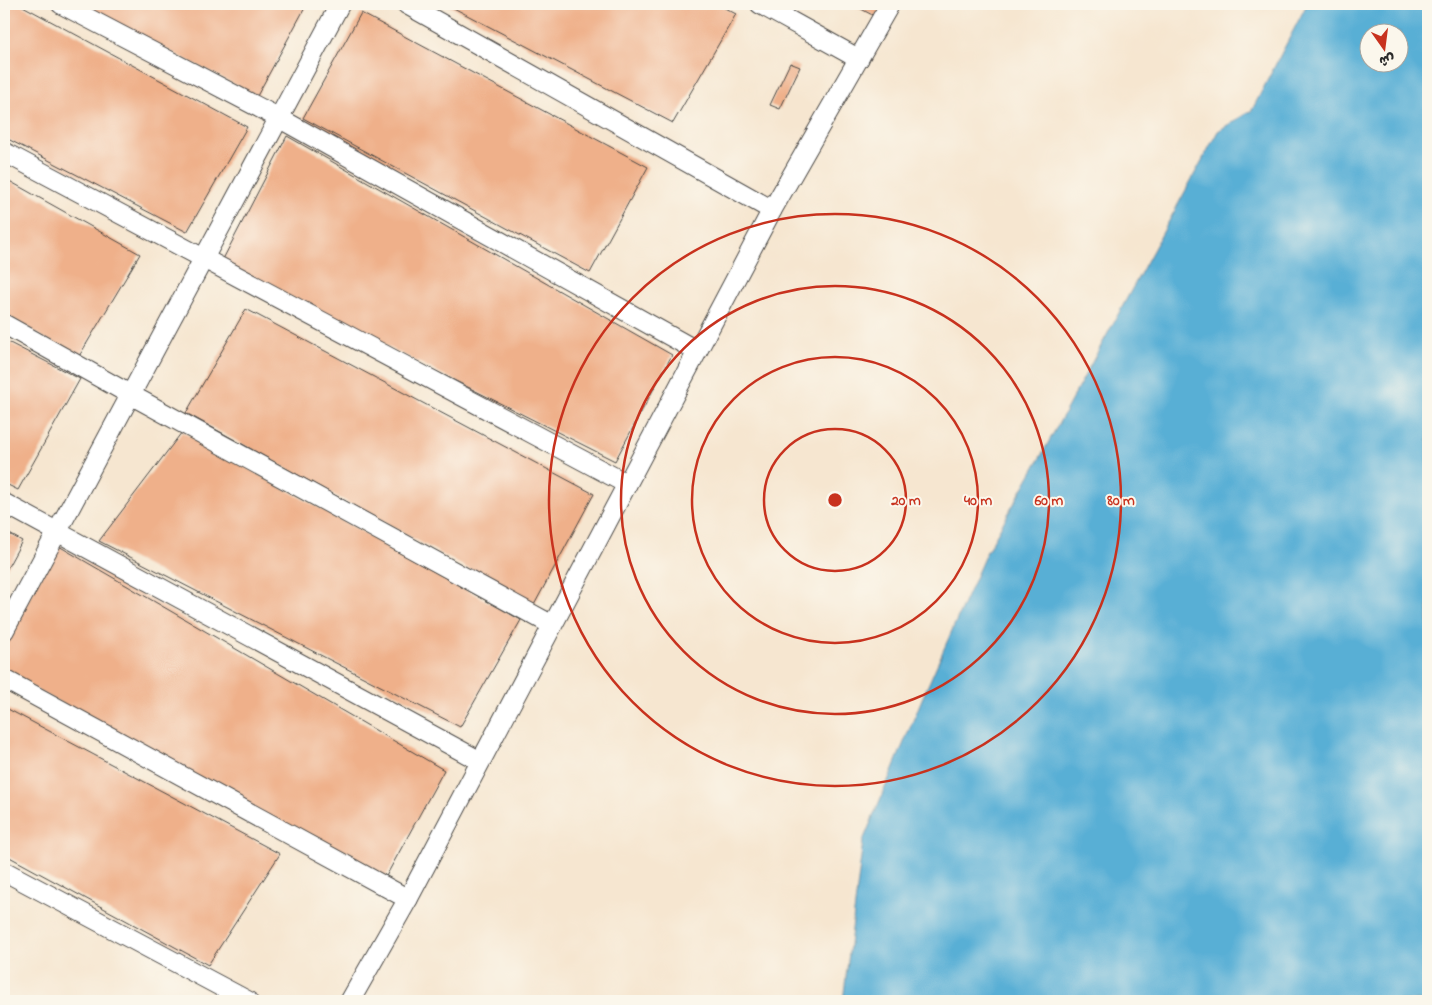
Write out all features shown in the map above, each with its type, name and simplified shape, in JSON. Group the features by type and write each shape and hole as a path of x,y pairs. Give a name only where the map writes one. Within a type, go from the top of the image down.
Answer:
{"street":[{"path":"61,4 279,118 697,351"},
{"path":"4,631 340,4"},
{"path":"406,4 772,210"},
{"path":"760,4 859,59"},
{"path":"350,1001 408,899 772,210 890,4"},
{"path":"4,152 627,484"},
{"path":"4,324 552,625"},
{"path":"4,503 480,761"},
{"path":"4,679 408,899"},
{"path":"4,871 248,1001"}],"water":[{"path":"1307,4 1428,4 1428,1001 843,1001 863,841 922,699 986,553 1218,131 1252,110"}],"building":[{"path":"4,4 19,4 247,127 187,232 4,137"},
{"path":"79,4 307,4 257,96"},
{"path":"446,4 717,4 736,14 673,123"},
{"path":"852,4 883,4 876,17"},
{"path":"361,13 648,167 590,273 303,118"},
{"path":"790,63 800,67 780,109 770,105"},
{"path":"287,136 672,355 615,461 221,263"},
{"path":"4,178 140,254 78,358 4,314"},
{"path":"246,309 594,494 534,605 186,413"},
{"path":"4,340 80,379 18,490 4,483"},
{"path":"182,432 521,620 460,727 99,541"},
{"path":"4,531 22,541 4,574"},
{"path":"57,545 444,770 384,880 4,672 4,645"},
{"path":"4,707 280,854 208,965 4,854"}]}
